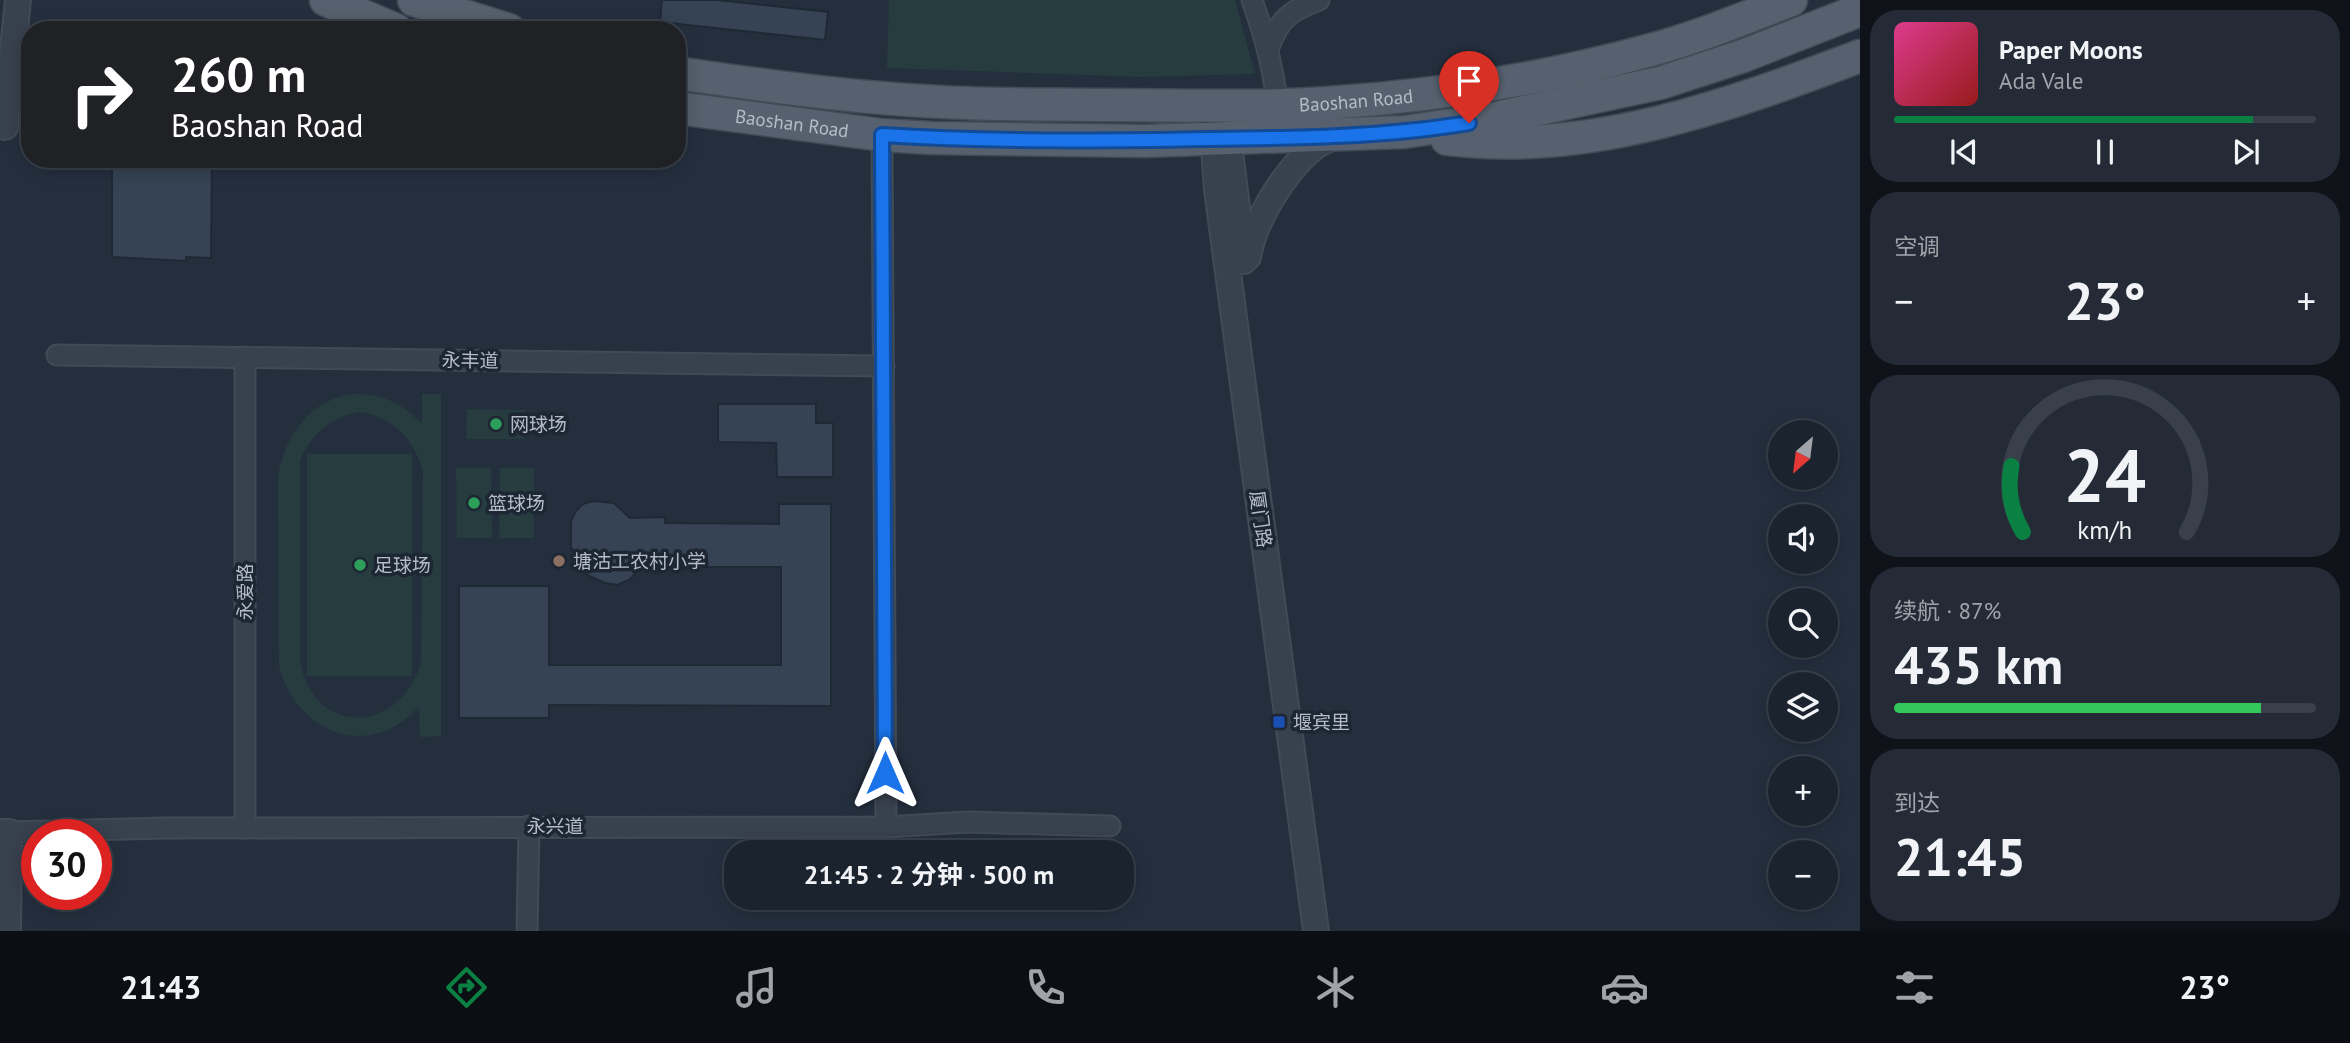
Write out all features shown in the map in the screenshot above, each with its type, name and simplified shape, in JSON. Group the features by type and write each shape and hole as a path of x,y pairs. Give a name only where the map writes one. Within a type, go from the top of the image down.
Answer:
{"main road":[{"path":"326,0 375,21"},
{"path":"414,0 480,21"},
{"name":"Baoshan Road","path":"686,74 856,96 965,103 1277,105 1401,96 1488,84 1648,51 1717,29 1791,0"},
{"name":"Baoshan Road","path":"686,109 882,135 1057,141 1339,136 1404,132 1492,119 1660,83 1743,57 1860,10"},
{"path":"1404,132 1467,141 1518,144 1569,139 1622,130 1711,108 1860,55"}],"street":[{"path":"5,127 18,0"},
{"path":"1252,0 1269,47 1280,137"},
{"path":"1269,47 1278,25 1301,7 1319,0"},
{"name":"厦门路","path":"1219,106 1219,203 1316,931"},
{"path":"882,135 886,827"},
{"path":"1245,275 1252,239 1275,196 1313,148 1339,136"},
{"name":"厦门路","path":"1220,139 1245,275 1332,931"},
{"name":"永丰道","path":"57,355 884,366"},
{"name":"永爱路","path":"245,357 245,828"},
{"name":"永兴道","path":"4,832 528,826 886,827 968,822 1110,826"},
{"path":"527,931 528,826"},
{"path":"4,832 8,931"}],"green space":[{"path":"889,0 1235,0 1255,74 1142,77 887,68"},
{"path":"422,394 441,394 441,736 420,737 419,707 400,723 385,731 362,736 345,734 329,729 302,710 284,681 279,665 278,479 282,459 301,423 331,400 349,395 369,395 391,401 422,423","holes":["349,414 371,414 392,424 401,432 414,450 423,472 421,662 411,686 396,703 378,714 358,717 339,714 322,704 308,686 300,661 300,461 323,428"]},
{"name":"网球场","path":"467,409 525,410 525,439 466,439"},
{"name":"足球场","path":"307,454 412,454 412,676 307,676"},
{"name":"篮球场","path":"456,468 491,468 492,538 457,538"},
{"name":"篮球场","path":"500,468 534,468 534,538 499,538"}],"building":[{"path":"662,0 717,0 828,12 825,40 686,25 686,21 660,21"},
{"path":"112,168 212,168 211,258 186,257 186,261 112,257"},
{"path":"718,404 816,404 816,423 833,423 833,477 777,477 776,443 718,442"},
{"path":"593,501 614,503 630,518 665,517 665,523 779,524 779,504 831,504 831,706 549,705 549,718 459,718 459,586 549,586 549,665 781,665 781,567 638,567 629,580 617,585 605,583 587,575 571,547 571,521 583,504"}],"place":[{"name":"网球场","path":"496,424"},
{"name":"篮球场","path":"474,503"},
{"name":"塘沽工农村小学","path":"559,561"},
{"name":"足球场","path":"360,565"},
{"name":"堰宾里","path":"1279,722"}],"route":[{"path":"885,773 882,135 951,139 1145,141 1404,132 1469,123"}]}
